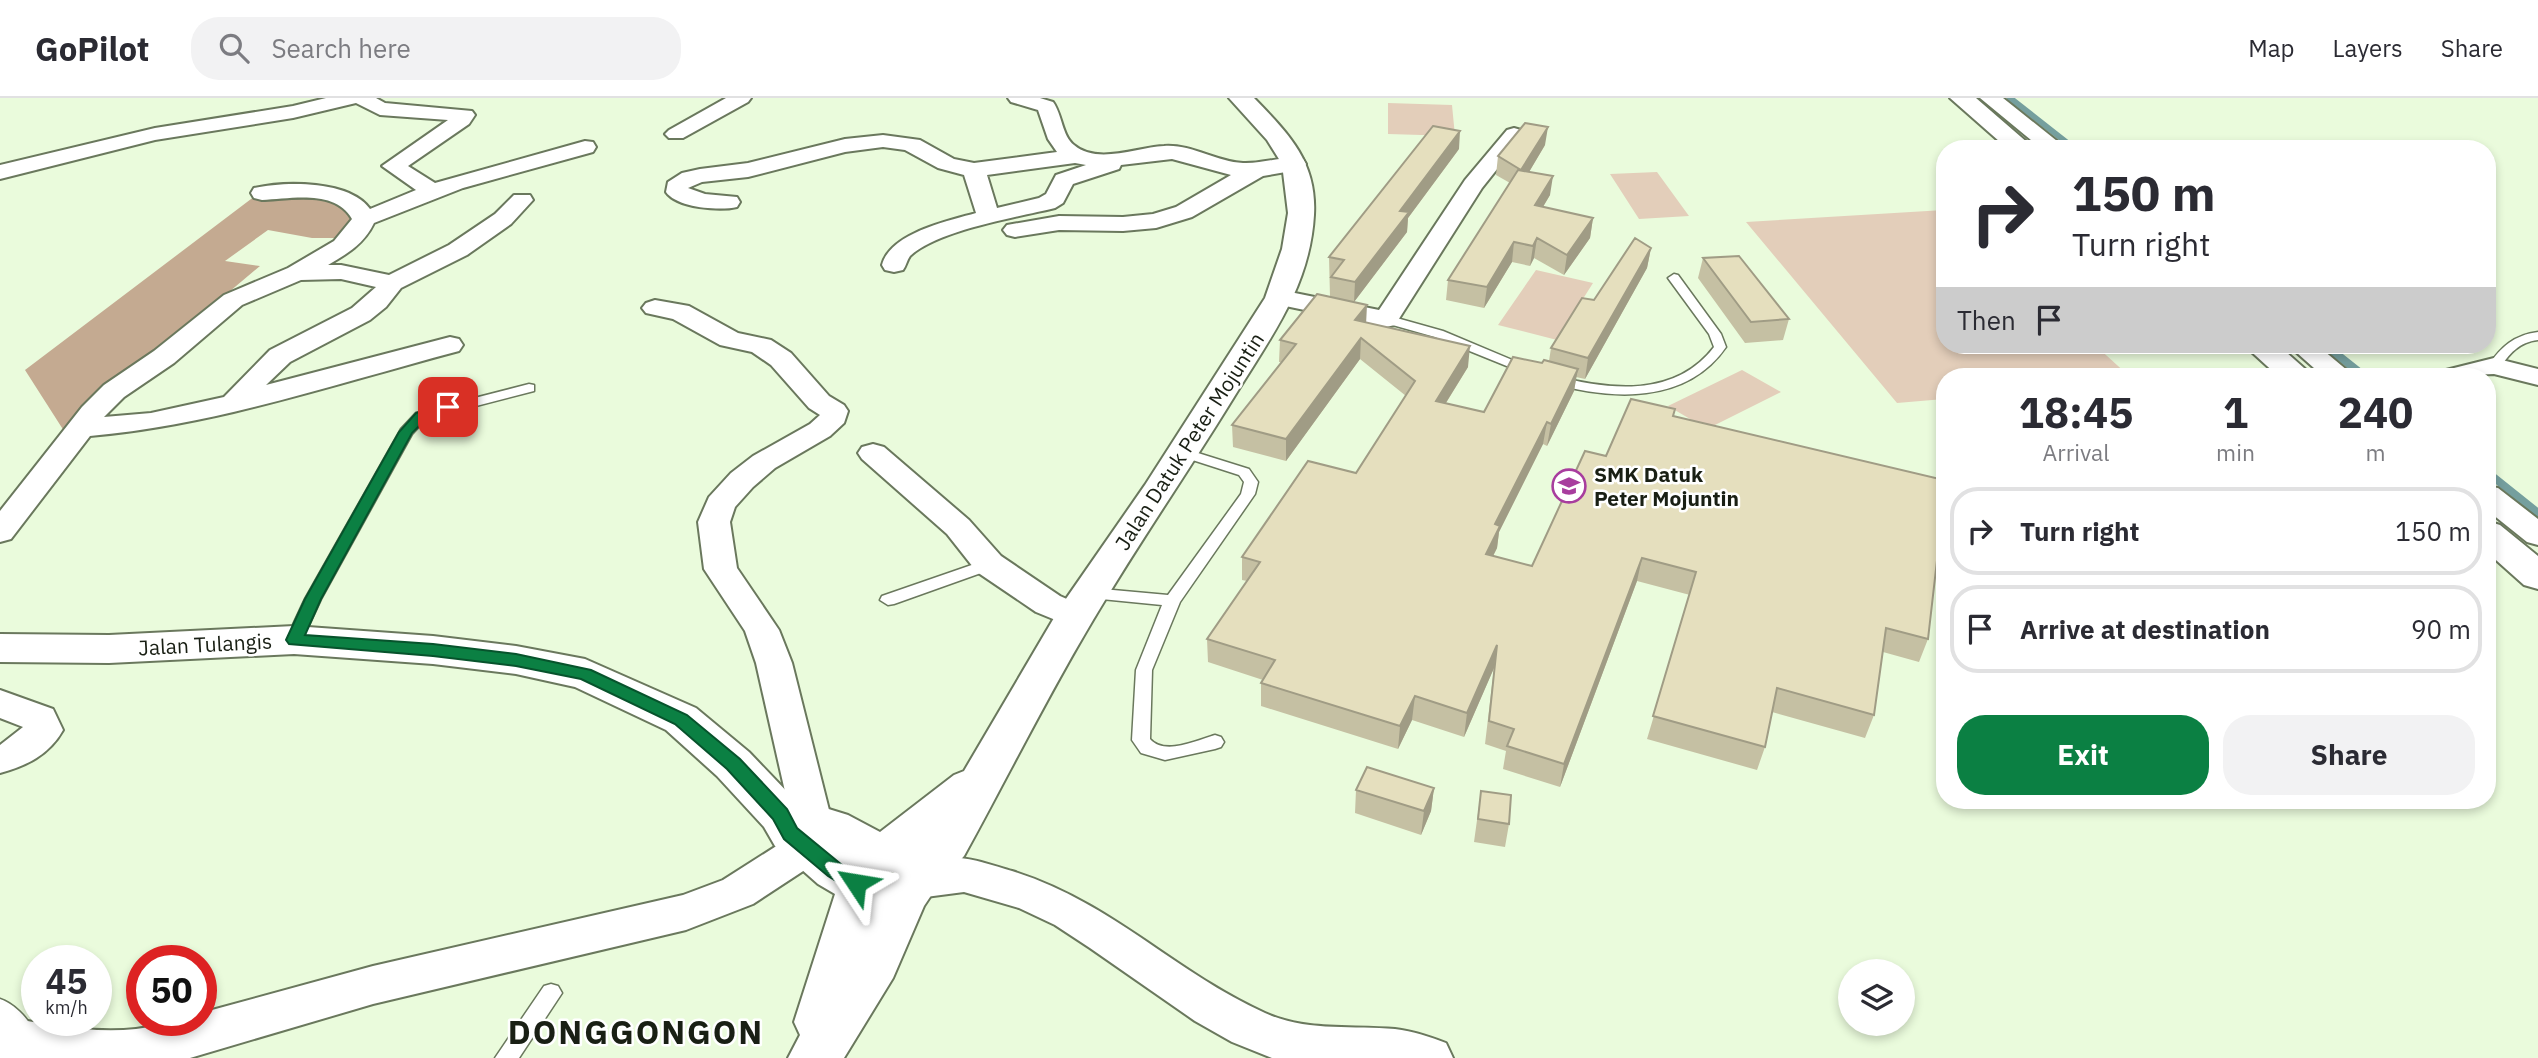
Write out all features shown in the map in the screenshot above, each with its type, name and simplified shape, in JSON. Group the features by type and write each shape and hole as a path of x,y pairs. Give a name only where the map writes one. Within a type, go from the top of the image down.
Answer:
{"street":[{"path":"0,173 155,134 293,111 351,98"},
{"path":"362,98 380,109 465,115 462,120 393,166 432,191"},
{"path":"676,134 741,98"},
{"path":"1018,98 1046,106 1055,136 1065,149 1076,156"},
{"name":"Jalan Datuk Peter Mojuntin","path":"813,1058 875,962 889,876 935,859 947,843 1083,605 1280,298 1296,249 1301,213 1295,164 1277,136 1241,98"},
{"path":"1962,98 2012,140"},
{"path":"1990,98 2044,140"},
{"path":"1280,298 1386,319 1473,186 1514,134"},
{"path":"729,202 702,201 677,192 676,187 701,176 747,170 882,141 914,145 935,154 944,163 974,170 1076,156 1096,159 1177,152 1220,166 1255,171 1295,164"},
{"path":"0,532 92,412 114,391 164,357 233,300 297,273 343,246 358,231 364,219 432,191 585,147"},
{"path":"894,265 902,250 921,241 989,218 1047,203 1055,198 1064,180 1134,156"},
{"path":"974,170 989,218"},
{"path":"1009,231 1059,223 1123,224 1156,221 1184,212 1255,171"},
{"path":"262,193 345,196 360,208 364,219"},
{"path":"232,403 280,356 361,314 377,302 392,283 458,250 503,219 523,200"},
{"path":"297,273 341,272 392,283"},
{"path":"16,1039 72,1050 135,1050 173,1042 373,985 686,912 738,892 769,874 799,827 774,663 762,630 721,569 714,522 720,504 742,480 764,462 820,429 834,417 834,411 819,402 781,359 761,346 729,339 680,312 655,308"},
{"path":"82,428 151,422 450,345"},
{"path":"2270,354 2287,368"},
{"path":"2312,354 2330,368"},
{"path":"2486,368 2494,366 2538,377"},
{"path":"873,453 958,527 989,564 1048,604 1083,605"},
{"path":"2496,502 2538,535"},
{"path":"2496,541 2538,576"},
{"name":"Jalan Tulangis","path":"0,648 109,649 295,640 433,650 516,660 585,674 681,719 799,827 889,876"},
{"path":"0,704 40,719 44,730 15,755 0,759"},
{"path":"889,876 957,874 1012,887 1059,906 1112,939 1184,992 1238,1022 1289,1043 1345,1050 1415,1052 1430,1058"}],"lane":[{"path":"1386,319 1439,334 1542,376 1579,387 1602,391 1649,391 1693,373 1713,358 1720,347 1715,334 1674,278"},
{"path":"2494,366 2508,346 2527,337 2538,336"},
{"path":"295,640 313,599 406,432 421,416 529,388"},
{"path":"1182,452 1244,472 1251,482 1248,494 1172,601 1144,670 1141,740 1146,749 1154,754 1167,754 1215,742"},
{"path":"888,600 989,564"},
{"path":"1083,605 1172,601"},
{"path":"506,1058 551,993"},
{"path":"0,1008 16,1039"}],"shaded area":[{"path":"1388,103 1452,105 1455,136 1388,134"},
{"path":"1657,172 1689,216 1639,219 1610,174"},
{"path":"316,195 352,209 346,238 312,238 268,230 225,261 260,266 64,431 25,370 255,196"},
{"path":"1936,210 1936,354 2105,354 2120,368 1936,368 1936,400 1897,403 1746,222"},
{"path":"1536,270 1593,283 1557,340 1498,325"},
{"path":"1742,370 1781,392 1707,429 1668,406"}],"building":[{"path":"1525,123 1548,127 1521,170 1498,156"},
{"path":"1433,126 1460,131 1400,211 1409,212 1355,282 1331,277 1344,260 1329,257"},
{"path":"1518,170 1553,176 1535,205 1593,218 1567,255 1537,238 1533,246 1514,242 1487,287 1448,280"},
{"path":"1635,238 1651,248 1588,358 1551,348 1582,298 1594,300"},
{"path":"1739,256 1789,319 1751,322 1703,258"},
{"path":"1317,294 1367,305 1355,320 1470,346 1436,401 1484,412 1513,357 1542,363 1544,360 1578,369 1551,424 1547,422 1495,524 1500,526 1486,554 1532,566 1585,451 1606,456 1631,399 1675,409 1673,416 1936,478 1936,569 1928,639 1886,628 1874,715 1777,688 1765,747 1653,716 1696,572 1642,558 1564,764 1507,746 1514,729 1489,721 1497,645 1467,713 1415,696 1400,726 1261,683 1275,660 1207,639 1260,562 1242,557 1308,461 1356,473 1415,381 1361,338 1286,439 1232,425 1296,344 1280,340"},
{"path":"1367,767 1434,788 1424,811 1356,790"},
{"path":"1481,791 1511,795 1509,824 1478,819"}],"waterway":[{"path":"2010,98 2064,140"},
{"path":"2336,354 2354,368"},
{"path":"2496,479 2538,513"}],"place":[{"name":"SMK Datuk Peter Mojuntin","path":"1569,486"}],"district":[{"name":"DONGGONGON","path":"636,1031"}],"route":[{"path":"448,407 421,416 406,432 313,599 295,640 433,650 516,660 585,674 681,719 733,764 780,814 791,833 806,848 856,883"}]}
